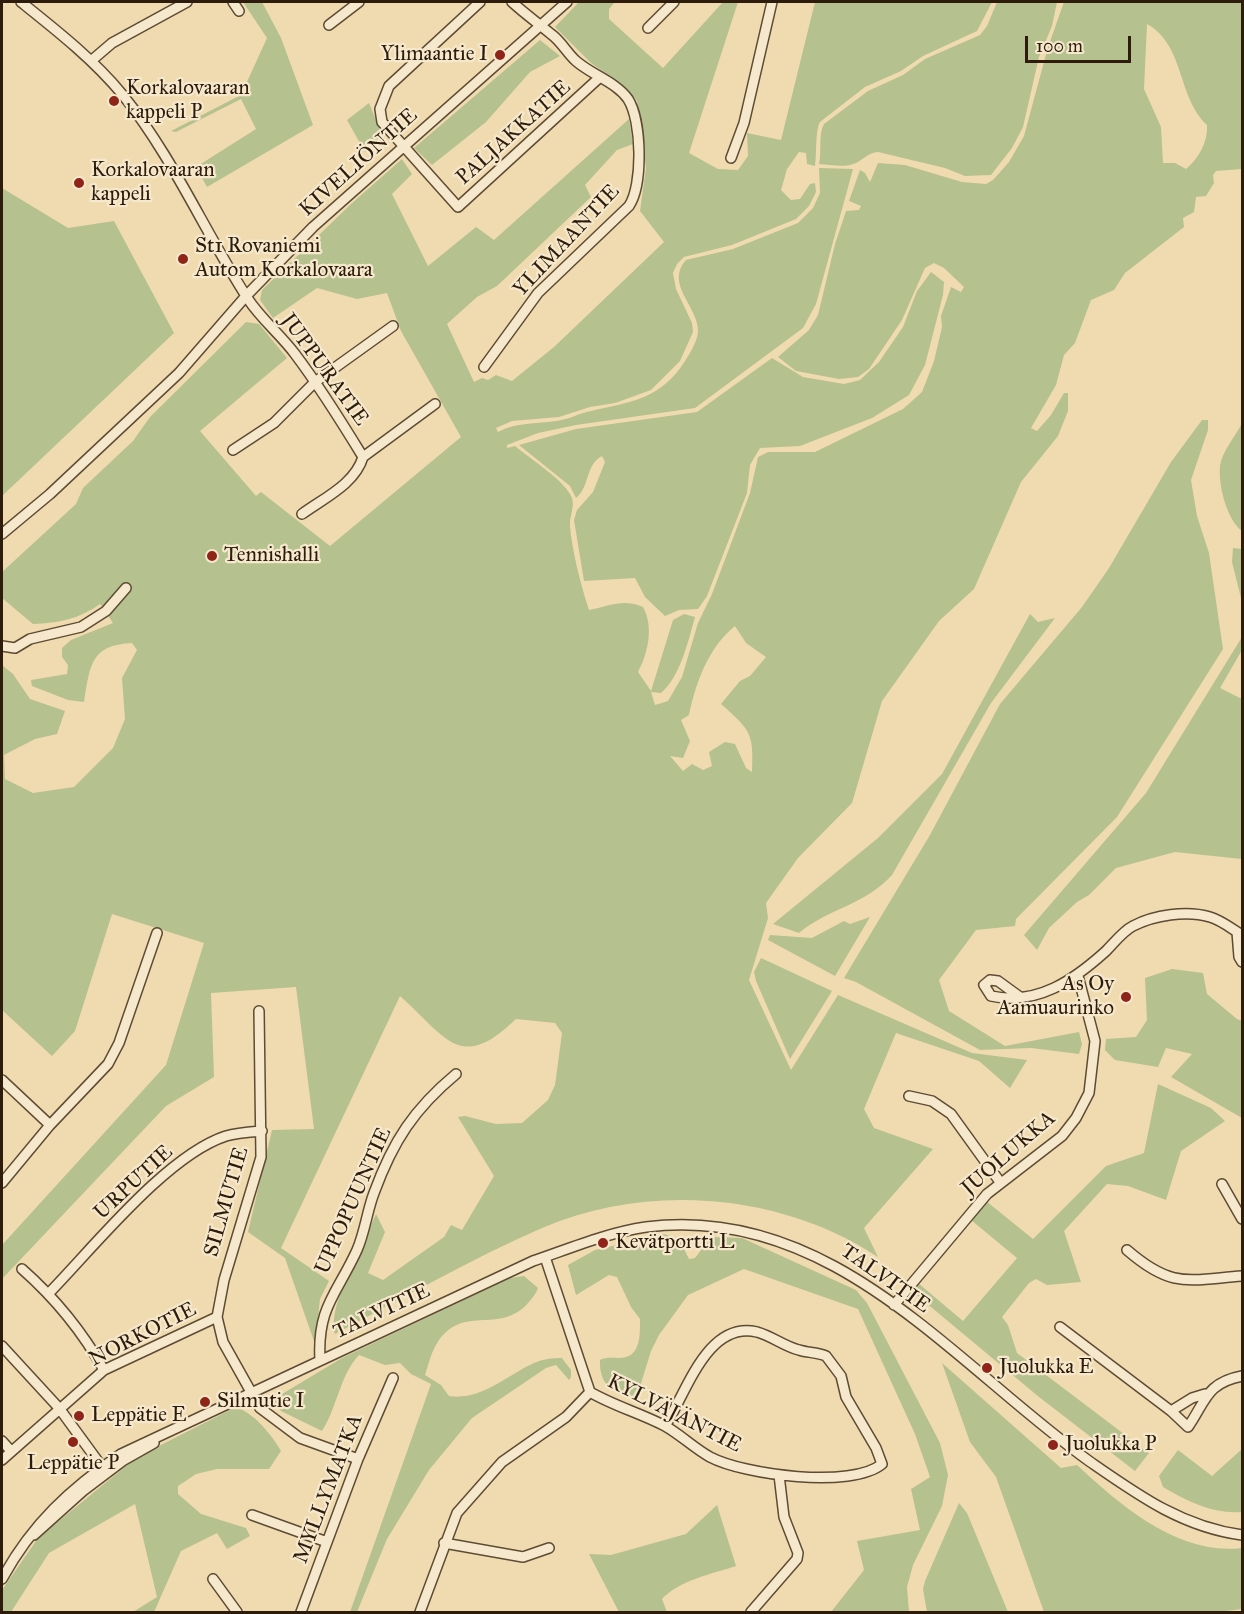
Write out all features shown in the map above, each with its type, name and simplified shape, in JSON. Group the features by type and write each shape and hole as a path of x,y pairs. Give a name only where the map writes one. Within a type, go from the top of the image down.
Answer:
{"street":[{"name":"JUPPURATIE","path":"21,2 91,61 120,92 167,158 246,296 315,382 363,457 360,467 352,478 302,514"},
{"path":"91,61 112,44 187,2"},
{"path":"233,2 239,11"},
{"path":"329,25 359,2"},
{"path":"403,146 382,122 380,109 383,98 389,87 480,2"},
{"name":"YLIMAANTIE","path":"484,367 538,293 636,197 639,160 634,114 628,100 618,88 599,78 576,61 552,34 540,27 512,2"},
{"name":"KIVELIÖNTIE","path":"2,534 50,494 179,373 246,296 313,227 567,2"},
{"path":"648,28 674,2"},
{"path":"731,158 744,123 772,2"},
{"name":"PALJAKKATIE","path":"403,146 458,207 599,78"},
{"path":"233,450 274,423 315,382 393,326"},
{"path":"363,457 435,404"},
{"path":"2,646 15,648 30,639 81,627 106,611 126,588"},
{"path":"1020,997 1053,989 1078,976 1133,926 1168,915 1210,917 1240,933 1239,957 1242,962"},
{"path":"2,1183 50,1125 108,1064 114,1054 157,933"},
{"name":"JUOLUKKA","path":"894,1305 962,1221 1000,1182 1062,1136 1076,1118 1089,1093 1095,1041 1078,976"},
{"name":"SILMUTIE","path":"259,1011 261,1157 229,1262 217,1317 223,1342 250,1395 270,1418 300,1438 358,1459"},
{"name":"UPPOPUUNTIE","path":"320,1360 324,1310 358,1246 374,1192 395,1146 415,1112 456,1074"},
{"path":"2,1080 50,1125"},
{"path":"909,1096 932,1101 951,1114 1000,1182"},
{"name":"URPUTIE","path":"50,1293 166,1172 194,1153 226,1136 262,1131"},
{"path":"1222,1184 1242,1219"},
{"name":"TALVITIE","path":"2,1579 22,1547 121,1454 167,1435 320,1360 545,1257 584,1242 648,1227 690,1225 727,1228 776,1238 815,1254 858,1278 1021,1409 1142,1498 1201,1526 1242,1535"},
{"path":"1127,1250 1143,1264 1174,1280 1242,1276"},
{"path":"545,1257 590,1392"},
{"path":"22,1269 50,1293 84,1335 104,1370"},
{"name":"NORKOTIE","path":"2,1460 104,1370 217,1317"},
{"path":"1060,1327 1171,1411 1188,1427 1205,1394"},
{"name":"KYLVÄJÄNTIE","path":"420,1612 457,1513 502,1462 566,1417 590,1392 665,1426 720,1461 779,1475 851,1478 874,1471 882,1464 876,1448 846,1397 841,1376 826,1356 798,1350 756,1332 731,1332 711,1347 697,1365 685,1393 665,1426"},
{"path":"2,1346 59,1408 104,1470"},
{"path":"1171,1411 1192,1398 1242,1376"},
{"name":"MYLLYMATKA","path":"301,1612 358,1459 393,1378"},
{"path":"2,1441 11,1451"},
{"path":"752,1612 798,1553 784,1517 779,1475"},
{"path":"252,1515 327,1542"},
{"path":"444,1543 523,1557 549,1548"},
{"path":"213,1579 237,1612"}],"green space":[{"path":"243,2 262,2 281,38 313,125 207,187 196,167 256,129 241,99 176,132 171,131 241,95 267,38"},
{"path":"579,2 615,2 609,9 609,19 663,68 723,2 738,2 689,153 718,169 738,170 748,156 747,133 781,140 815,2 992,2 977,31 865,87 820,122 815,166 807,164 806,153 799,152 787,169 781,190 791,200 800,199 810,184 815,183 816,192 809,206 796,219 732,245 684,257 677,264 673,273 676,289 692,323 693,332 680,361 651,390 615,403 590,407 559,417 512,421 496,428 498,432 519,425 565,419 644,397 666,384 685,361 698,332 697,323 680,287 680,269 686,260 733,249 798,223 813,208 820,193 819,168 853,169 816,304 803,328 695,408 576,425 538,433 507,445 507,448 515,446 546,470 563,484 572,498 571,536 589,610 623,603 643,607 649,631 645,657 638,672 651,691 673,620 684,614 695,617 673,678 661,693 651,692 655,705 668,701 682,677 698,623 712,594 750,493 758,457 768,452 815,452 903,409 922,392 934,361 942,327 941,316 951,287 961,292 964,287 944,268 934,263 925,268 902,320 869,369 858,377 839,379 796,371 778,357 809,330 818,315 835,244 846,211 859,210 861,206 849,201 860,170 865,173 870,182 878,163 905,165 962,182 986,184 993,180 1009,162 1024,136 1048,47 1064,2 1242,2 1242,169 1216,171 1213,175 1214,183 1206,196 1196,197 1194,212 1183,218 1184,227 1125,273 1114,290 1091,300 1075,343 1064,355 1056,385 1031,428 1037,431 1051,415 1064,393 1068,393 1068,411 1058,436 1021,482 974,589 939,621 882,701 852,803 798,858 766,903 768,918 749,980 791,1070 838,995 972,1053 1027,1060 1010,1088 979,1061 896,1033 864,1109 874,1128 933,1149 864,1228 878,1257 840,1235 800,1219 757,1208 714,1201 670,1200 626,1204 583,1213 542,1228 463,1266 335,1334 336,1307 341,1291 376,1214 385,1232 368,1273 383,1280 444,1237 451,1225 462,1230 494,1176 458,1117 465,1116 496,1124 522,1123 548,1100 555,1085 562,1033 555,1023 516,1019 497,1035 481,1044 467,1047 455,1044 443,1036 400,996 281,1248 329,1281 320,1299 315,1344 285,1258 248,1232 272,1130 314,1129 296,987 211,993 214,1077 166,1106 2,1279 2,1245 166,1065 204,943 112,914 75,1031 52,1056 2,1010 2,665 13,674 30,699 65,711 57,734 35,739 4,755 5,779 33,793 74,787 113,748 125,719 122,678 137,650 132,643 108,648 100,653 91,668 84,702 68,700 32,686 31,680 67,674 68,665 62,657 62,648 71,640 113,623 100,604 68,619 33,624 2,598 2,572 76,504 83,488 133,441 150,417 246,322 259,324 287,358 200,431 256,496 261,492 330,546 461,437 401,331 387,293 357,299 317,288 273,318 260,300 262,290 351,204 402,159 412,174 392,194 428,266 476,227 494,240 629,119 633,144 617,150 585,185 591,197 497,286 477,297 447,324 474,382 482,378 488,380 496,375 512,381 554,347 664,242 640,211 646,168 637,101 622,85 591,63 555,27","holes":["1147,24 1159,33 1168,45 1190,100 1207,125 1202,149 1186,169 1175,163 1163,163 1161,127 1144,89","735,626 746,643 766,657 750,676 740,681 721,704 744,726 748,733 752,748 752,772 746,768 735,744 725,742 709,752 712,766 703,770 692,764 683,771 670,756 683,758 690,741 681,720 689,715 695,690 710,655"]},
{"path":"997,2 1057,2 1052,26 1039,57 1023,127 1012,148 991,175 965,176 945,168 878,152 852,165 819,164 821,133 824,124 868,91 903,75 925,59 980,35 987,26"},
{"path":"540,40 560,56 530,72 486,122 432,165 414,148"},
{"path":"369,103 382,135 365,152 347,120"},
{"path":"2,188 68,228 114,221 174,333 2,496"},
{"path":"931,272 944,282 943,295 925,365 909,395 872,418 800,446 760,448 750,465 747,493 707,596 698,609 679,610 665,616 645,597 635,578 584,581 574,520 577,510 593,492 605,462 602,456 597,460 590,470 584,488 576,498 570,486 519,445 576,429 697,412 772,358 803,377 844,384 860,380 879,362 903,327 917,291"},
{"path":"1202,420 1208,420 1208,430 1191,480 1197,516 1209,553 1223,649 1117,817 1016,919 1015,926 976,930 939,980 949,1011 1005,1046 1079,1032 1082,1044 1079,1054 1031,1048 980,1050 856,982 844,978 930,835 1000,704 1082,607 1109,568 1171,462"},
{"path":"1242,423 1242,531 1228,511 1222,492 1220,466 1223,455"},
{"path":"1233,548 1242,549 1242,602 1232,562"},
{"path":"1030,614 1038,622 1055,618 991,703 892,875 859,900 822,918 799,933 773,924 878,838 942,774"},
{"path":"1242,637 1242,650 1220,688 1242,699 1242,859 1175,852 1116,868 1089,895 1077,902 1049,928 1037,950 1024,935 1146,793"},
{"path":"870,917 835,976 768,940 770,935 812,938 844,921 850,924"},
{"path":"761,958 832,991 790,1059 756,981 754,972"},
{"path":"1172,969 1203,973 1207,994 1242,1021 1242,1118 1171,1077 1192,1054 1166,1048 1158,1067 1115,1060 1105,1050 1106,1039 1136,1037 1147,1020 1145,978"},
{"path":"1158,1084 1211,1108 1225,1121 1181,1151 1166,1200 1128,1186 1107,1184 1064,1231 1081,1282 1047,1285 1036,1279 1029,1283 1002,1317 1008,1325 1017,1353 1149,1453 1135,1471 1039,1397 913,1292 918,1283 963,1321 1017,1258 971,1220 986,1201 1033,1239 1106,1166 1144,1153"},
{"path":"664,1234 679,1239 689,1259 695,1258 711,1237 742,1238 856,1290 867,1303 940,1443 948,1475 942,1506 913,1565 907,1587 909,1612 831,1612 864,1570 857,1541 920,1530 911,1489 930,1477 915,1434 858,1309 744,1269 688,1295 659,1335 634,1399 608,1387 602,1376 600,1360 626,1357 635,1351 638,1345 640,1319 631,1307 617,1277 609,1275 576,1295 568,1265 595,1250"},
{"path":"524,1276 538,1288 528,1303 517,1313 468,1322 457,1325 446,1332 434,1348 425,1375 441,1385 449,1396 461,1397 483,1391 534,1363 548,1359 562,1358 571,1370 571,1377 569,1380 556,1365 546,1368 472,1418 429,1470 387,1539 357,1612 350,1612 431,1384 411,1374 400,1363 385,1365 359,1355 347,1372 322,1431 281,1411 272,1400 342,1358 510,1278"},
{"path":"942,1363 1061,1468 1077,1465 1112,1496 1152,1525 1196,1544 1219,1548 1242,1548 1242,1609 1218,1612 1044,1612 996,1477 970,1442"},
{"path":"236,1407 262,1425 281,1451 269,1469 217,1469 196,1474 178,1486 178,1494 201,1514 246,1528 250,1536 227,1549 217,1533 181,1551 154,1612 133,1612 157,1597 135,1504 49,1553 11,1612 2,1612 2,1590 38,1538 137,1457"},
{"path":"1242,1449 1242,1512 1221,1511 1201,1506 1163,1487 1159,1476 1178,1450 1212,1476"},
{"path":"959,1503 967,1513 1008,1612 927,1612 923,1589 925,1581"},
{"path":"717,1505 736,1566 697,1578 669,1592 662,1599 667,1612 619,1612 589,1554 611,1555 686,1534"}],"place":[{"name":"Ylimaantie I","path":"500,55"},
{"name":"Korkalovaaran kappeli P","path":"114,101"},
{"name":"Korkalovaaran kappeli","path":"79,183"},
{"name":"St1 Rovaniemi Autom Korkalovaara","path":"183,259"},
{"name":"Tennishalli","path":"212,556"},
{"name":"As Oy Aamuaurinko","path":"1126,997"},
{"name":"Kevätportti L","path":"603,1243"},
{"name":"Juolukka E","path":"987,1368"},
{"name":"Silmutie I","path":"205,1402"},
{"name":"Leppätie E","path":"79,1416"},
{"name":"Leppätie P","path":"73,1442"},
{"name":"Juolukka P","path":"1053,1445"}]}
